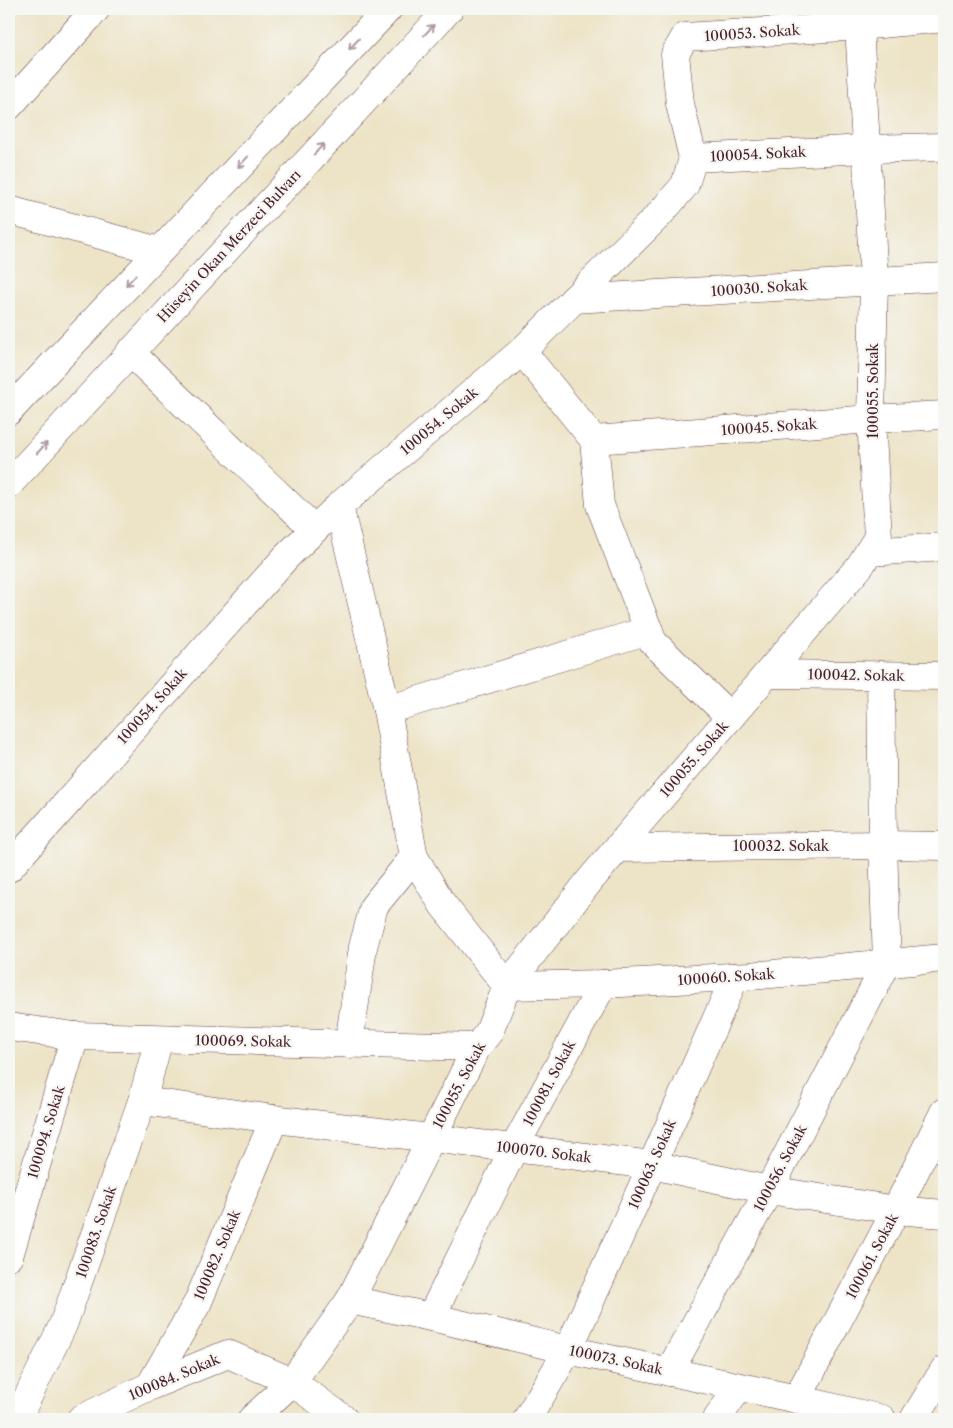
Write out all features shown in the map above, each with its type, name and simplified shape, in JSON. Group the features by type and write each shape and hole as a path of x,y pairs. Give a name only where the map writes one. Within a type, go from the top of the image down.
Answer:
{"street":[{"path":"9,106 96,9"},
{"path":"9,411 386,9"},
{"name":"Hüseyin Okan Merzeci Bulvarı","path":"9,484 449,9"},
{"name":"100053. Sokak","path":"693,158 680,104 675,54 686,37 824,18 859,26 944,18"},
{"name":"100055. Sokak","path":"252,1419 292,1382 350,1300 477,1047 489,1032 508,986 591,879 860,566 878,537 871,419 874,280 859,26"},
{"name":"100054. Sokak","path":"9,868 287,556 339,506 522,351 659,214 685,185 693,158 944,147"},
{"path":"9,210 159,251"},
{"name":"100030. Sokak","path":"574,299 944,277"},
{"path":"522,351 594,440 600,505 654,642 730,717"},
{"path":"130,352 314,529"},
{"name":"100045. Sokak","path":"594,440 944,415"},
{"path":"339,506 387,710 414,857 443,905 508,986"},
{"path":"869,552 944,547"},
{"path":"387,710 649,630"},
{"name":"100042. Sokak","path":"767,674 944,676"},
{"path":"881,676 883,845 887,963"},
{"name":"100032. Sokak","path":"618,848 944,846"},
{"path":"349,1044 363,947 374,906 414,857"},
{"name":"100060. Sokak","path":"508,986 603,984 735,977 944,958"},
{"name":"100056. Sokak","path":"669,1372 769,1190 887,963"},
{"name":"100063. Sokak","path":"527,1419 568,1350 735,977"},
{"name":"100081. Sokak","path":"431,1317 514,1148 603,984"},
{"name":"100069. Sokak","path":"9,1027 75,1036 477,1047"},
{"name":"100094. Sokak","path":"9,1256 75,1036"},
{"name":"100083. Sokak","path":"17,1419 63,1325 142,1101 159,1039"},
{"name":"100070. Sokak","path":"142,1101 652,1165 769,1190 896,1210 944,1214"},
{"name":"100061. Sokak","path":"797,1399 896,1210 944,1112"},
{"name":"100082. Sokak","path":"150,1386 198,1302 274,1119"},
{"name":"100073. Sokak","path":"350,1300 882,1419"},
{"name":"100084. Sokak","path":"82,1419 150,1386 228,1354 292,1382 344,1419"},
{"path":"914,1419 944,1370"},
{"path":"717,1419 739,1387"}]}
